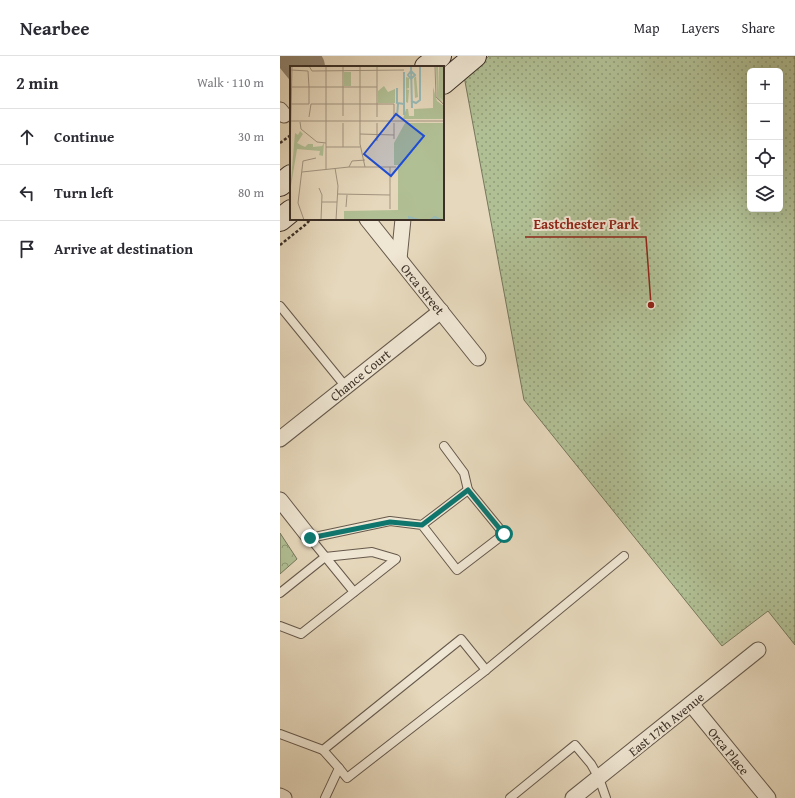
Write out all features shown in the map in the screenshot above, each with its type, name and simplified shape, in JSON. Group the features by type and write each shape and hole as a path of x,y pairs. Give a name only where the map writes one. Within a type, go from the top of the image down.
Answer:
{"main road":[{"path":"427,66 440,56"},
{"path":"444,82 475,56"},
{"path":"280,185 290,177"},
{"path":"280,220 290,212"}],"street":[{"name":"Orca Street","path":"368,220 478,358"},
{"path":"399,259 403,220"},
{"name":"Chance Court","path":"280,439 440,311"},
{"path":"280,500 310,538"},
{"name":"East 17th Avenue","path":"573,798 758,650"},
{"name":"Orca Place","path":"691,704 768,798"},
{"path":"280,796 284,798"}],"lane":[{"path":"280,306 346,387"},
{"path":"422,525 457,570 504,534 468,490 464,473 444,446"},
{"path":"354,592 310,538 390,522 422,525 468,490"},
{"path":"280,593 325,557 372,552 396,559 301,634 280,626"},
{"path":"280,734 323,750 347,778 486,670 624,556"},
{"path":"323,750 461,639 486,670"},
{"path":"510,798 575,745 591,764 599,778 606,798"},
{"path":"325,798 339,768"}],"path":[{"path":"280,143 290,136"}],"green space":[{"path":"489,56 795,56 795,645 768,611 722,646 524,400 464,76"},
{"path":"280,533 297,559 280,574"}],"taxiway":[{"path":"296,56 304,66"}],"place":[{"name":"Eastchester Park","path":"651,305"}],"route":[{"path":"310,538 390,522 422,525 468,490 504,534"}]}
